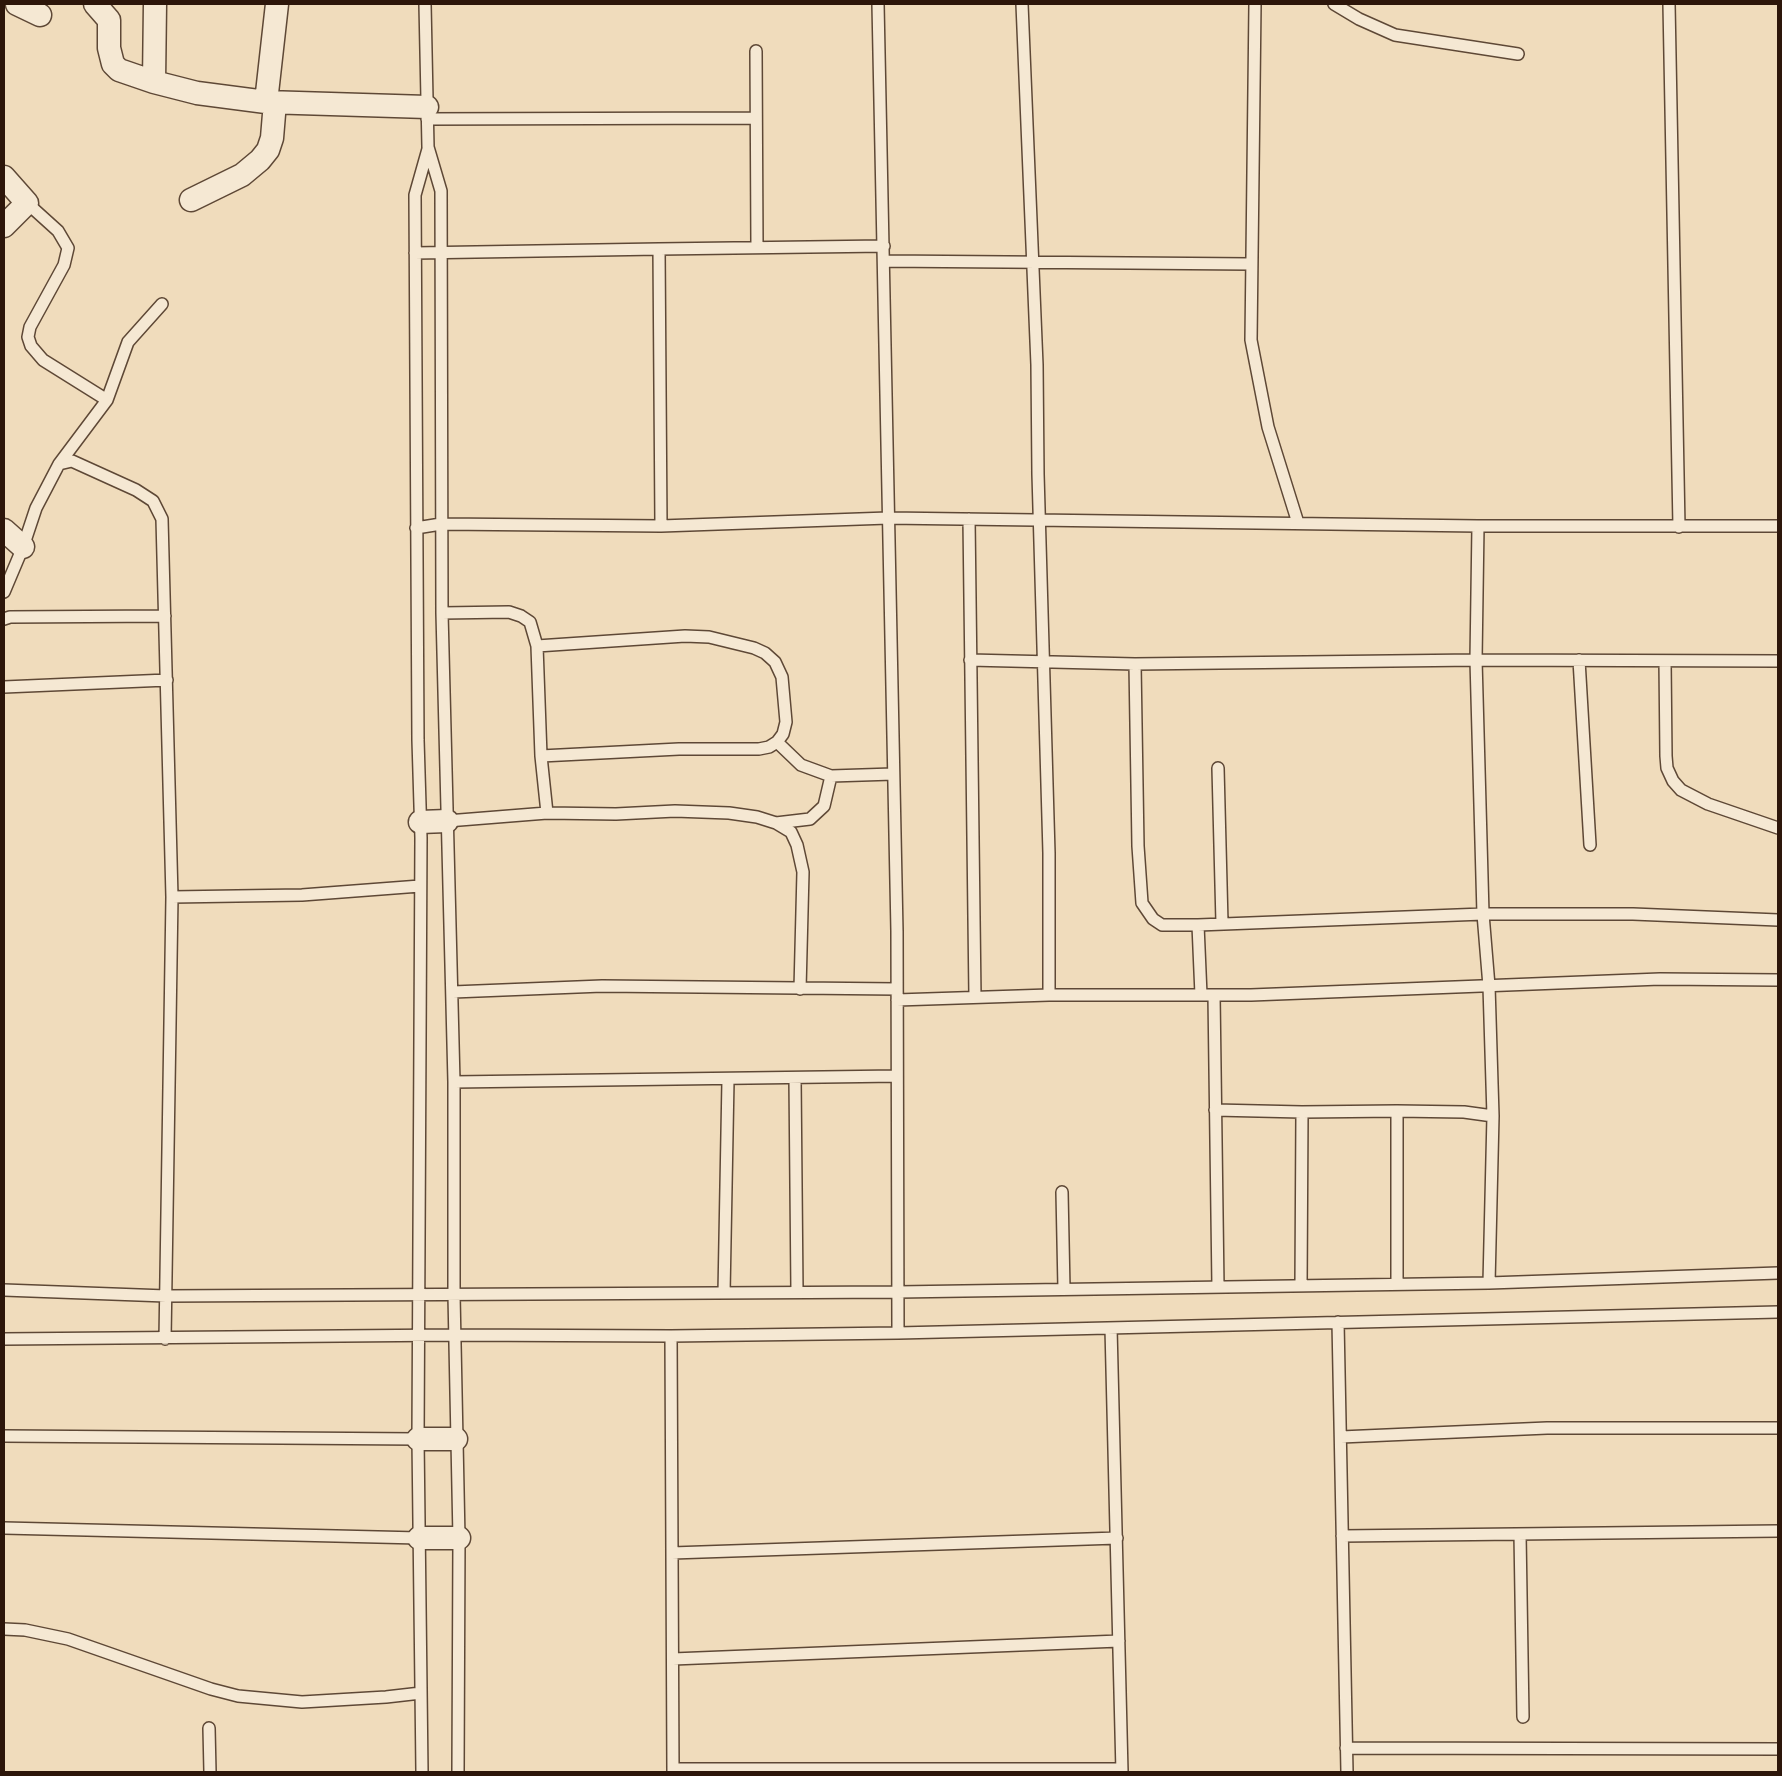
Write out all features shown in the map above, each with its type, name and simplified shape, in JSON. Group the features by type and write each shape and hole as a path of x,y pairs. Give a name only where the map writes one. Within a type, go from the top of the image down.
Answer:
{"street":[{"path":"17,4 40,15"},
{"path":"95,4 109,20 109,48 113,64 119,70 154,82 197,93 270,102 427,113"},
{"path":"154,82 155,4"},
{"path":"191,200 242,175 260,160 268,150 272,138 270,102 277,4"},
{"path":"4,177 27,203 4,226"},
{"path":"4,530 23,547"},
{"path":"420,822 447,820"},
{"path":"418,1439 456,1439"},
{"path":"419,1538 458,1538"}],"lane":[{"path":"425,4 428,147 441,191 441,524 447,820 453,992 458,1772"},
{"path":"878,4 897,995 898,1333"},
{"path":"1022,4 1034,262 1050,995"},
{"path":"1255,4 1255,131 1250,264 1251,340 1258,381 1271,435 1298,523"},
{"path":"1334,4 1359,19 1395,34 1518,54"},
{"path":"1669,4 1679,527"},
{"path":"756,51 757,247"},
{"path":"427,113 756,118"},
{"path":"422,1772 418,1439 420,1295 420,822 416,528 415,195 428,147"},
{"path":"27,203 58,231 68,248 64,265 30,327 28,337 31,346 43,360 107,400"},
{"path":"415,253 884,246"},
{"path":"659,249 661,526"},
{"path":"884,261 1250,264"},
{"path":"4,592 23,547 36,508 60,464 107,400 128,342 162,304"},
{"path":"60,464 72,460 136,490 153,501 162,519 164,533 172,897 165,1339"},
{"path":"416,528 441,524 661,526 888,518 1478,526 1778,526"},
{"path":"969,519 975,998"},
{"path":"1478,526 1476,660 1493,1116 1489,1283"},
{"path":"442,613 492,611 521,616 530,622 537,646 541,756 547,813"},
{"path":"4,619 10,617 166,616"},
{"path":"537,646 685,636 709,637 754,648 766,653 775,662 782,677 786,722 783,734 777,742 769,747 759,749 670,749 541,756"},
{"path":"970,660 1135,664 1476,660 1778,661"},
{"path":"1579,660 1590,845"},
{"path":"1665,661 1666,756 1667,768 1673,781 1681,790 1708,804 1778,828"},
{"path":"1135,664 1138,846 1142,903 1153,919 1162,924 1198,925 1484,914 1633,914 1778,920"},
{"path":"4,687 167,680"},
{"path":"777,742 801,765 832,776 893,774"},
{"path":"1218,768 1222,923"},
{"path":"776,823 810,819 824,806 832,776"},
{"path":"447,820 547,813 616,814 675,810 729,813 757,817 776,823 791,832 798,845 802,864 800,989"},
{"path":"172,897 302,895 420,886"},
{"path":"1198,925 1201,995"},
{"path":"453,992 602,986 700,986 975,998 1050,995 1214,995 1660,979 1778,980"},
{"path":"1214,995 1218,1287"},
{"path":"454,1082 728,1080 897,1076"},
{"path":"795,1078 796,1292"},
{"path":"724,1293 728,1080"},
{"path":"1215,1110 1464,1112 1493,1116"},
{"path":"1397,1111 1397,1284"},
{"path":"1301,1286 1302,1112"},
{"path":"1062,1192 1064,1290"},
{"path":"4,1290 166,1296 898,1292 1489,1283 1778,1273"},
{"path":"4,1339 898,1333 1778,1312"},
{"path":"1338,1322 1347,1772"},
{"path":"671,1336 673,1771 1122,1771 1111,1328"},
{"path":"1341,1438 1547,1428 1778,1428"},
{"path":"4,1436 418,1439"},
{"path":"4,1528 419,1538"},
{"path":"1342,1536 1778,1531"},
{"path":"1520,1534 1523,1718"},
{"path":"672,1553 1116,1538"},
{"path":"4,1629 25,1630 68,1639 211,1689 238,1696 302,1702 377,1698 421,1693"},
{"path":"673,1659 1119,1640"},
{"path":"209,1728 210,1772"},
{"path":"1346,1748 1778,1749"}]}
